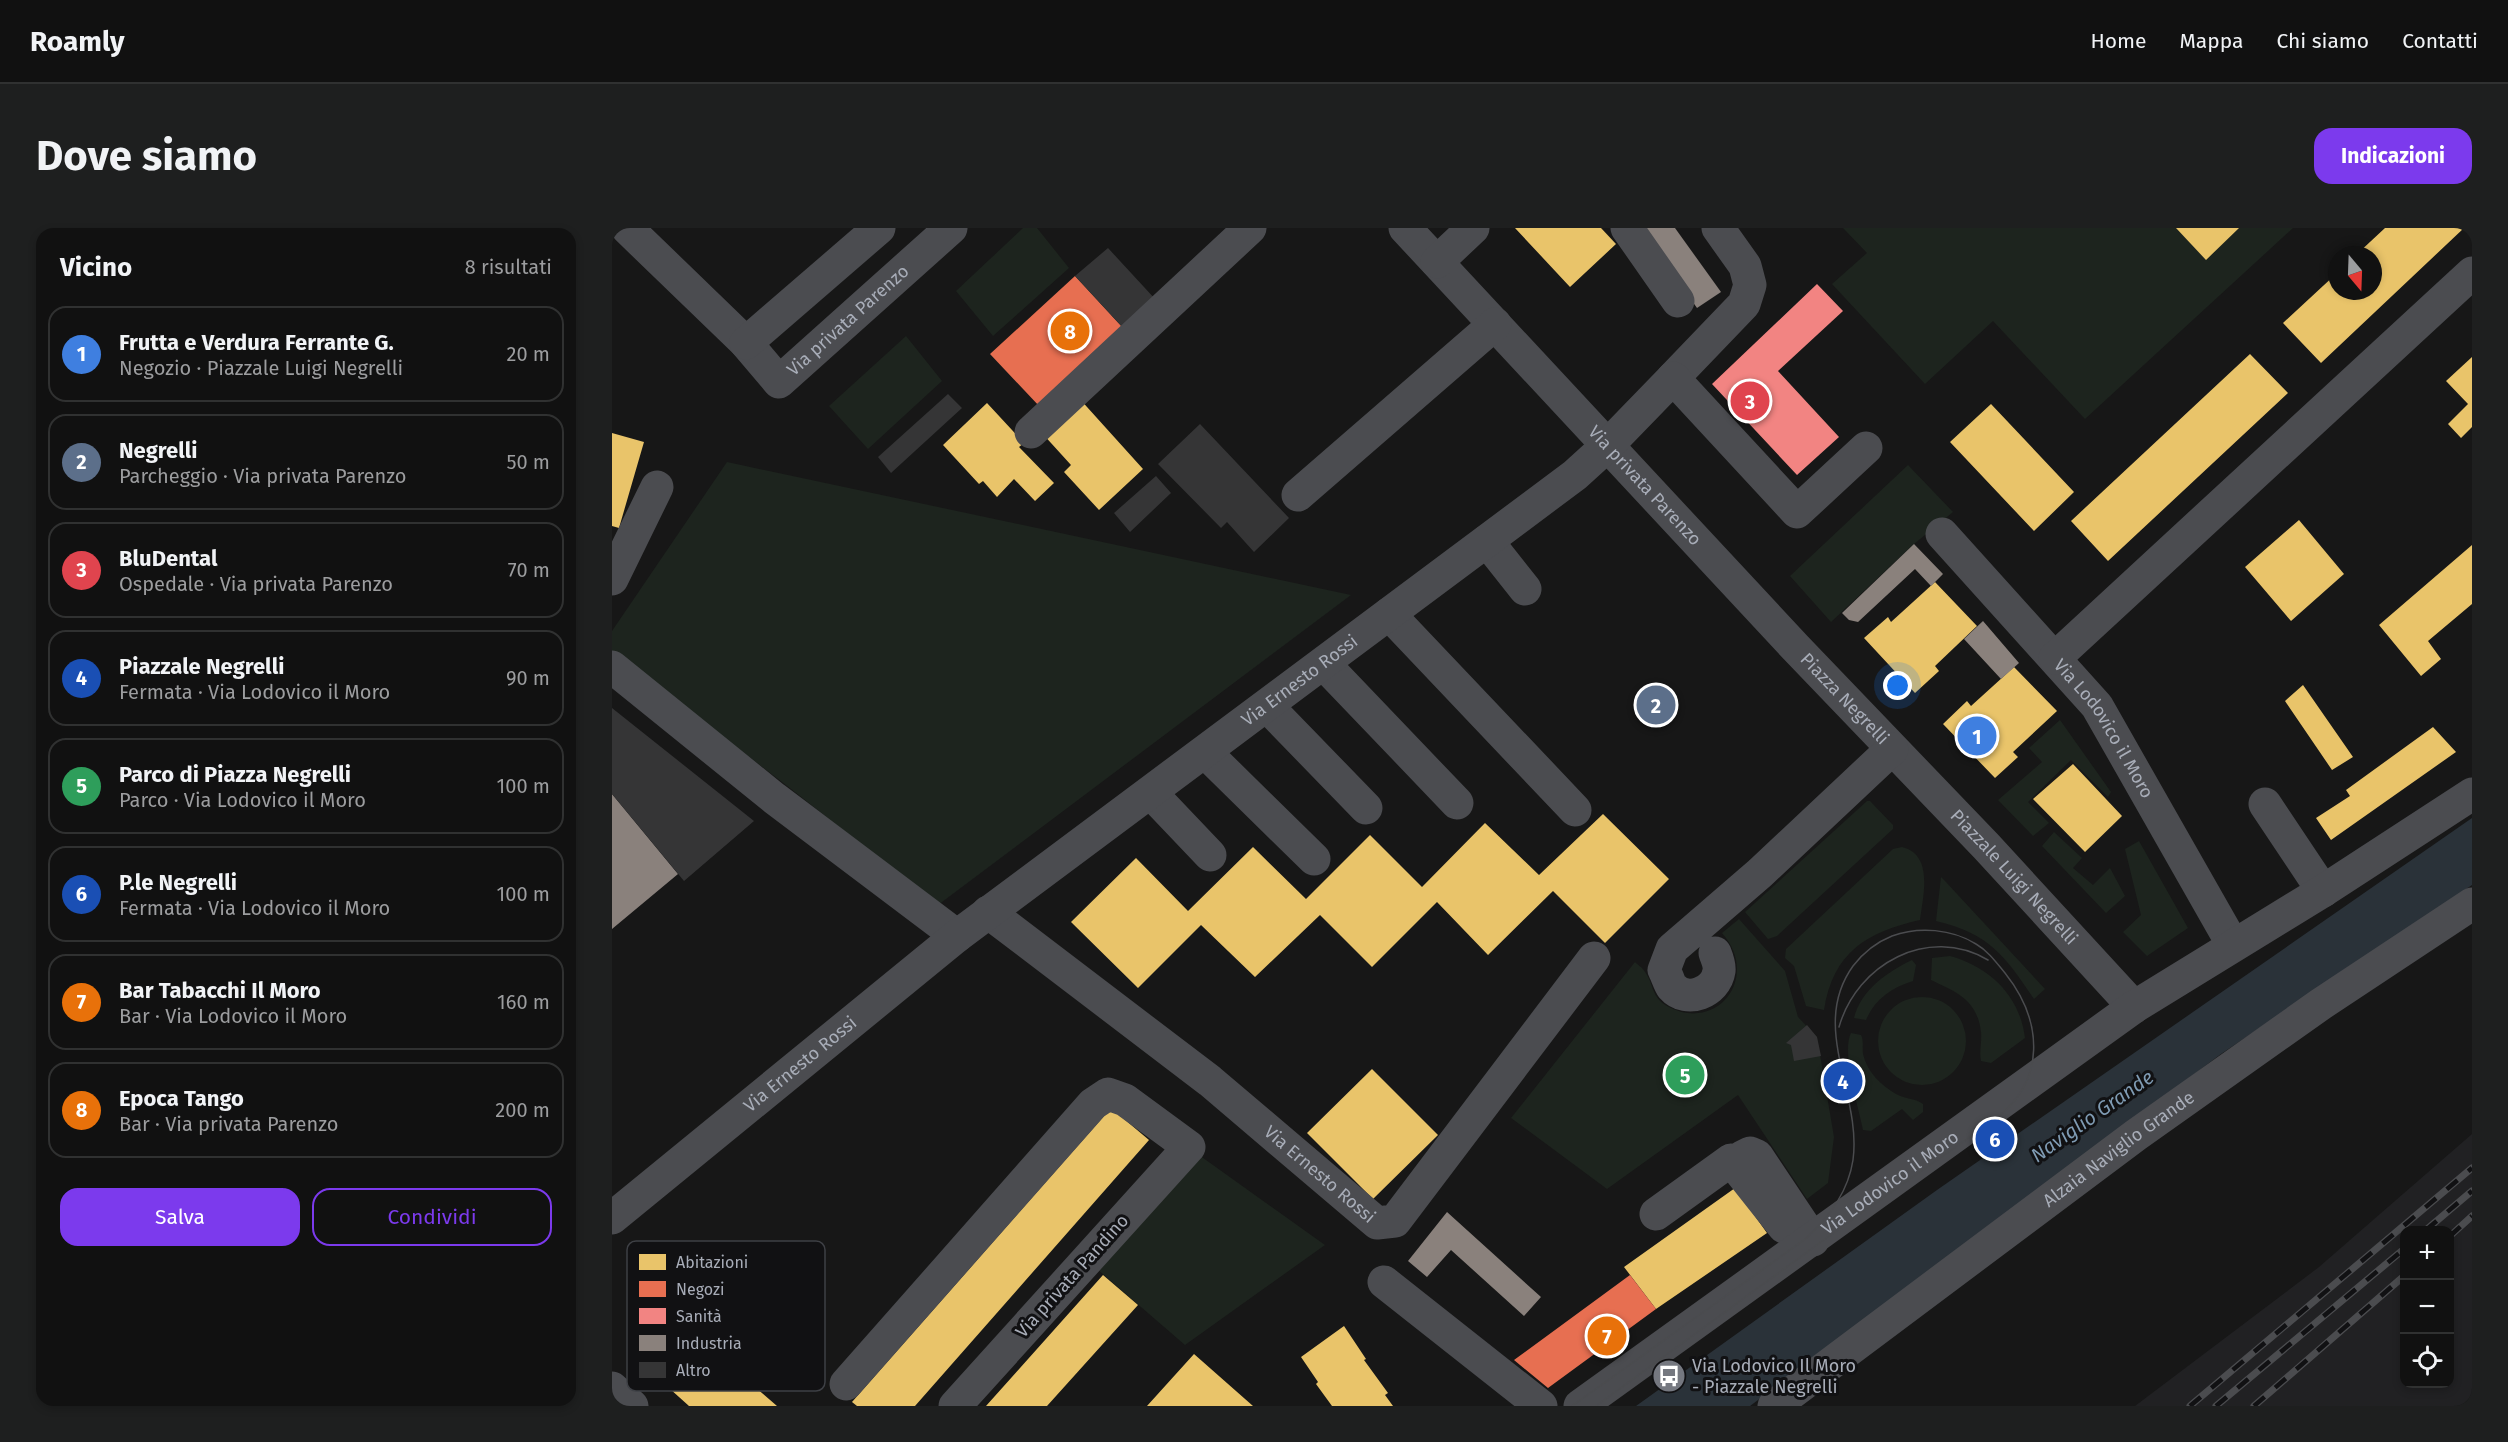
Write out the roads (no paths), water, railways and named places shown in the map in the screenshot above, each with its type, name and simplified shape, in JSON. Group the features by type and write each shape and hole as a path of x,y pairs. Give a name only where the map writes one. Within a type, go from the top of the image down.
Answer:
{"street":[{"path":"627,228 747,344 879,228"},
{"name":"Via privata Parenzo","path":"747,344 779,382 951,228"},
{"path":"1031,432 1250,228"},
{"name":"Via privata Parenzo","path":"1405,228 1796,648"},
{"path":"1437,262 1473,228"},
{"path":"1627,228 1678,301"},
{"name":"Via Ernesto Rossi","path":"612,1218 988,912 1575,475 1608,445 1744,304 1750,285 1745,266 1730,233"},
{"path":"2055,658 2472,273"},
{"path":"1298,495 1495,324"},
{"path":"1673,378 1797,512 1866,448"},
{"path":"612,579 657,487"},
{"name":"Via Lodovico il Moro","path":"1942,534 2097,706 2234,945"},
{"path":"1487,541 1525,589"},
{"path":"1389,614 1575,810"},
{"name":"Piazza Negrelli","path":"1796,648 1892,749"},
{"path":"1324,664 1457,803"},
{"path":"612,667 774,798 957,936"},
{"path":"1267,706 1366,808"},
{"path":"1715,953 1720,971 1713,986 1697,995 1683,994 1672,987 1664,970 1672,949 1760,873 1892,749"},
{"name":"Piazzale Luigi Negrelli","path":"1892,749 1986,846 2134,1007"},
{"path":"1205,752 1314,859"},
{"path":"1150,793 1210,855"},
{"name":"Via Lodovico il Moro","path":"1580,1406 2134,1007 2323,891 2472,794"},
{"path":"2265,804 2323,891"},
{"name":"Alzaia Naviglio Grande","path":"1773,1406 2136,1135 2321,1004 2472,904"},
{"name":"Via Ernesto Rossi","path":"988,912 1210,1081 1377,1223 1395,1221 1594,958"},
{"name":"Via privata Pandino","path":"846,1384 1093,1104 1108,1094 1125,1100 1189,1147 955,1406"},
{"path":"1742,1157 1750,1153 1757,1156 1813,1240"},
{"path":"1656,1214 1731,1160 1784,1227 1813,1240"},
{"path":"1384,1282 1541,1406"},
{"path":"612,1388 632,1406"}],"water":[{"name":"Naviglio Grande","path":"2472,818 2472,885 2221,1054 1750,1406 1636,1406 1937,1190"}],"tram line":[{"path":"1572,1406 1804,1240 1822,1223 1836,1204 1850,1172 1854,1135 1836,1037 1836,1013 1841,989 1857,961 1881,941 1902,933 1924,930 1957,935 1984,950 2018,991 2032,1030 2034,1050 2031,1069 2023,1087 2011,1104 1994,1120 1843,1226 1596,1406"},
{"path":"1839,1027 1848,1005 1861,985 1878,969 1898,957 1919,949 1942,947 1965,950 1988,960"}],"railway":[{"path":"2190,1406 2472,1168"},
{"path":"2431,1226 2472,1191"},
{"path":"2454,1232 2472,1216"},
{"path":"2216,1406 2400,1252"},
{"path":"2254,1406 2400,1279"}],"place":[{"name":"Epoca Tango","path":"1070,331"},
{"name":"BluDental","path":"1750,401"},
{"name":"Negrelli","path":"1656,705"},
{"name":"Frutta e Verdura Ferrante G.","path":"1977,736"},
{"name":"Parco di Piazza Negrelli","path":"1685,1075"},
{"name":"Piazzale Negrelli","path":"1843,1081"},
{"name":"P.le Negrelli","path":"1995,1139"},
{"name":"Bar Tabacchi Il Moro","path":"1607,1336"},
{"name":"Via Lodovico Il Moro - Piazzale Negrelli","path":"1669,1376"}]}
